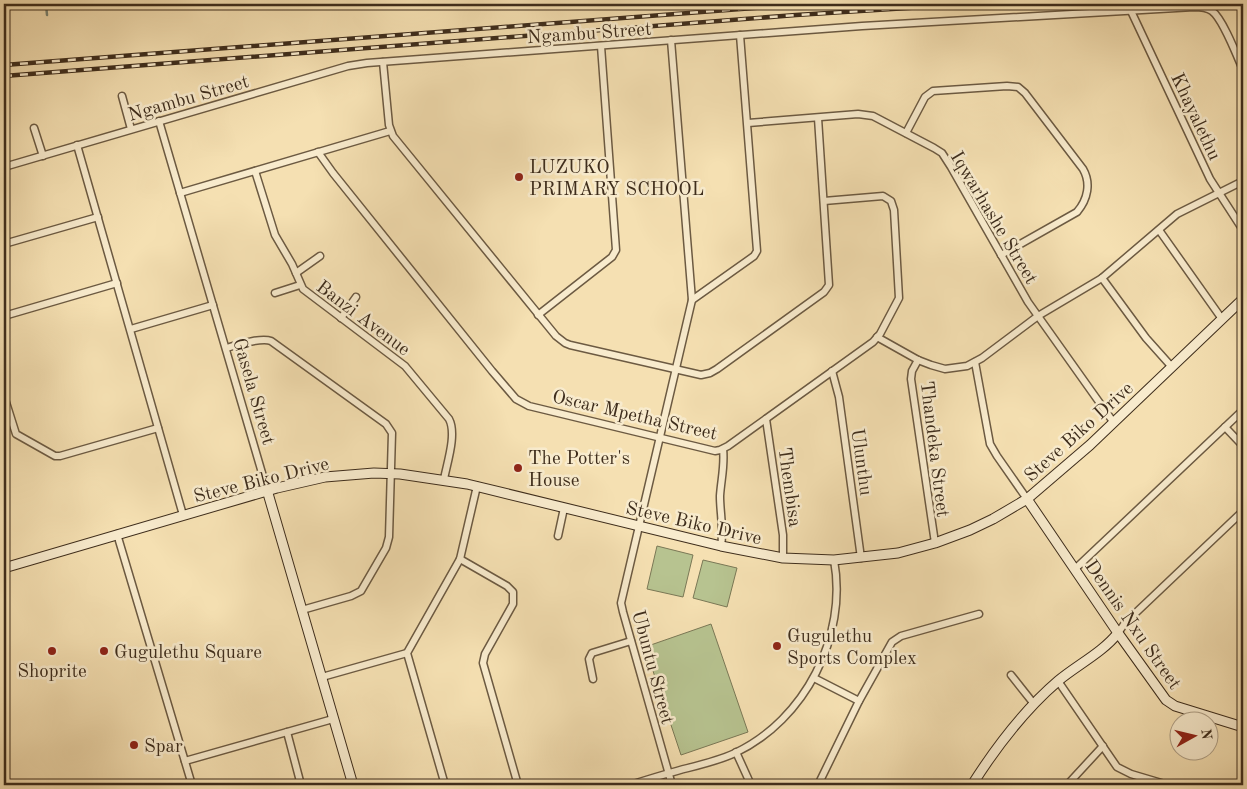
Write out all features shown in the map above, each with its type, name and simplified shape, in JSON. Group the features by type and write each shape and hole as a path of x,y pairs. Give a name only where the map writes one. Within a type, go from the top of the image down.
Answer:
{"main road":[{"name":"Steve Biko Drive","path":"4,568 267,490 325,477 390,473 478,486 722,546 783,558 834,560 898,553 935,543 993,519 1027,499 1114,423 1171,366 1243,299"},
{"name":"Gasela Street","path":"267,490 353,785"},
{"name":"Dennis Nxu Street","path":"1027,499 1118,633 1170,703 1243,727"},
{"path":"972,785 1001,743 1034,704 1058,681 1110,642 1118,633"}],"street":[{"name":"Ngambu Street","path":"4,167 348,66 383,62 871,26 1202,7 1210,10 1218,18 1243,70"},
{"name":"Khayalethu","path":"1131,11 1218,193 1243,230"},
{"path":"692,300 754,256 757,251 740,35"},
{"name":"Ubuntu Street","path":"671,40 692,300 639,526 622,603 622,612 672,785"},
{"path":"538,315 612,257 616,250 601,46"},
{"path":"383,62 390,131 556,336 565,343 701,375 710,373 827,289 830,280 818,118"},
{"path":"906,133 925,97 933,91 1008,86 1018,87 1025,93 1083,169 1089,184 1078,212 1001,256"},
{"path":"122,96 132,129"},
{"name":"Iqwarhashe Street","path":"748,123 858,114 869,115 934,148 947,160 1001,256 1038,316 1114,423"},
{"name":"Gasela Street","path":"160,121 267,490"},
{"path":"34,128 43,156"},
{"path":"180,193 390,131"},
{"path":"77,145 183,515"},
{"name":"Oscar Mpetha Street","path":"318,152 339,181 516,399 529,406 715,451 723,449 877,338 899,298 900,288 893,204 889,198 883,196 824,201"},
{"name":"Banzi Avenue","path":"255,171 275,235 296,273 300,285 306,292 405,366 449,419 452,435 444,480"},
{"path":"877,338 918,360 945,369 967,366 1038,316 1102,278 1184,210 1243,181"},
{"path":"4,244 98,217"},
{"path":"1159,230 1222,319"},
{"path":"296,273 320,256"},
{"path":"1102,278 1146,338 1171,366"},
{"path":"4,316 117,283"},
{"path":"275,293 300,285"},
{"path":"341,318 356,297"},
{"path":"131,329 213,305"},
{"path":"226,348 268,339 386,424 392,433 388,543 364,586 356,594 302,610"},
{"name":"Thandeka Street","path":"918,360 912,371 911,379 935,543"},
{"path":"975,362 990,444 1027,499"},
{"name":"Ulunthu","path":"832,371 839,397 861,558"},
{"path":"4,396 16,434 55,456 158,428"},
{"path":"1075,569 1243,410"},
{"name":"Thembisa","path":"766,419 783,534 783,558"},
{"path":"1225,427 1243,446"},
{"path":"722,546 723,532 720,497 724,467 723,449"},
{"path":"322,677 407,653 460,559 478,486"},
{"path":"558,536 564,508"},
{"path":"1118,633 1125,623 1243,511"},
{"path":"118,534 192,785"},
{"path":"460,559 507,586 513,592 513,604 485,654 483,663 518,785"},
{"path":"630,785 714,761 736,752 766,733 789,712 814,678 829,642 835,609 836,578 834,560"},
{"path":"818,785 892,642 896,638 979,614"},
{"path":"593,679 590,659 592,652 631,641"},
{"path":"407,653 445,785"},
{"path":"1011,675 1034,704"},
{"path":"814,678 860,701"},
{"path":"1058,681 1119,769 1168,785"},
{"path":"185,761 333,719"},
{"path":"287,732 301,785"},
{"path":"1067,785 1103,746"},
{"path":"736,752 751,785"}],"green space":[{"path":"657,546 693,555 683,597 647,589"},
{"path":"703,560 737,568 727,607 693,598"},
{"path":"711,624 748,732 681,755 645,647"}],"waterway":[{"path":"46,4 47,15"}],"railway":[{"path":"4,65 806,4"},
{"path":"4,76 796,15 972,4"}],"place":[{"name":"LUZUKO PRIMARY SCHOOL","path":"519,177"},
{"name":"The Potter's House","path":"518,468"},
{"name":"Gugulethu Sports Complex","path":"777,646"},
{"name":"Shoprite","path":"52,651"},
{"name":"Gugulethu Square","path":"104,651"},
{"name":"Spar","path":"134,745"}]}
